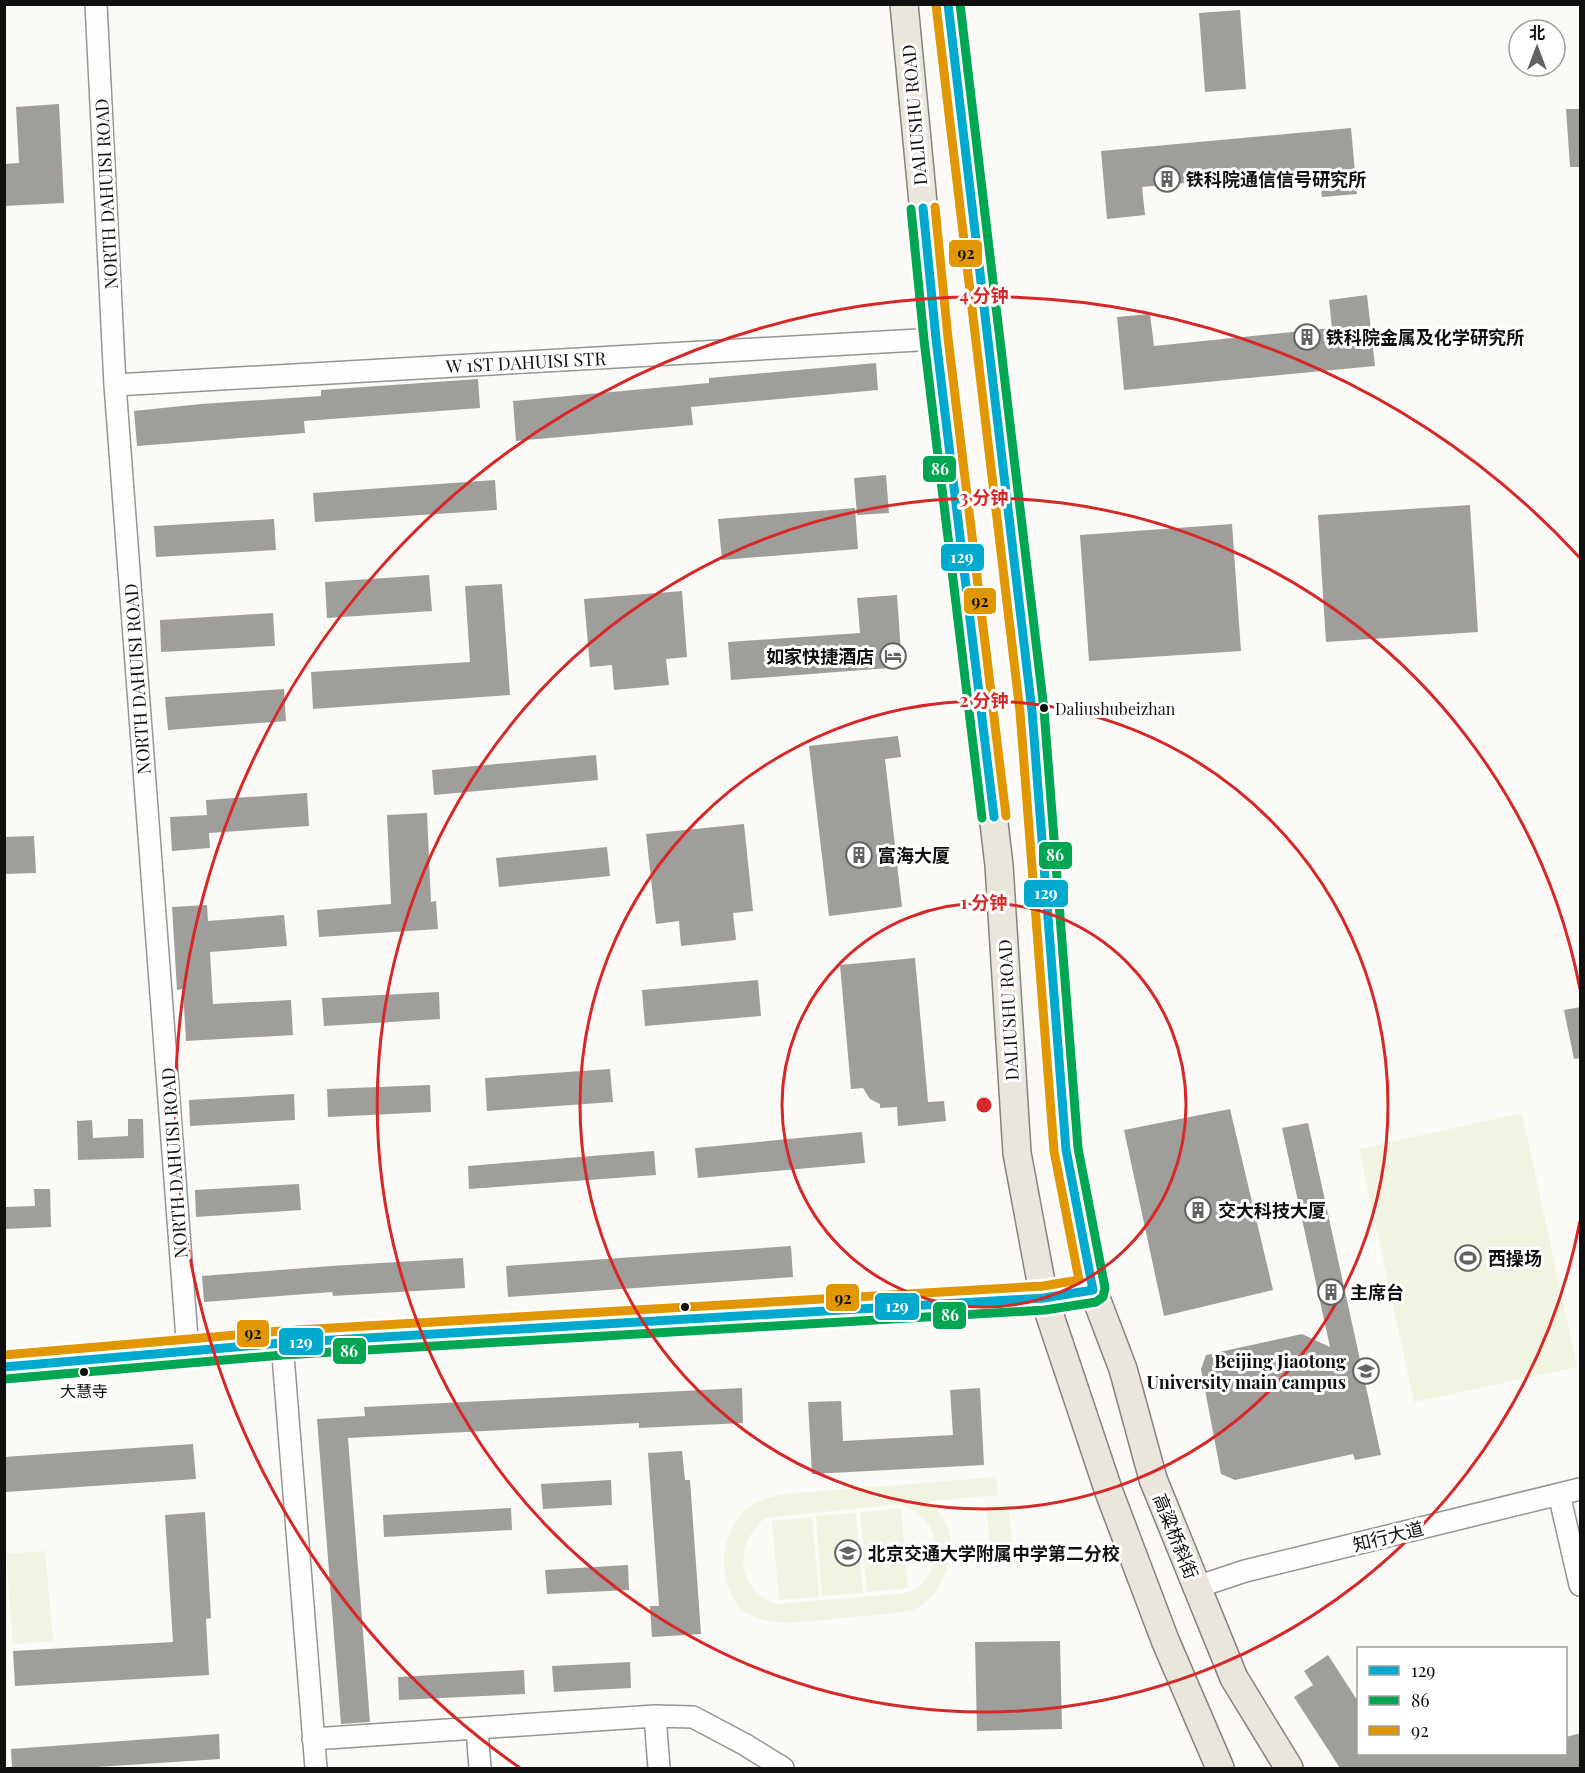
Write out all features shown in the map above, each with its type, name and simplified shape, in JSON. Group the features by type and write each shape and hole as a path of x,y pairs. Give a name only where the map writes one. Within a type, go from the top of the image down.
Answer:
{"main road":[{"name":"DALIUSHU ROAD","path":"904,4 936,339 999,865 1017,1153 1044,1298"},
{"path":"948,4 1032,711 1066,1150 1093,1290"},
{"name":"高粱桥斜街","path":"1093,1290 1123,1369 1153,1479 1234,1678 1288,1768"},
{"path":"1044,1298 1109,1492 1165,1640 1220,1768"}],"street":[{"name":"NORTH DAHUISI ROAD","path":"96,4 116,385 188,1352"},
{"name":"W 1ST DAHUISI STR","path":"116,385 936,339"},
{"path":"4,1367 282,1343 1044,1298 1093,1290"},
{"path":"282,1343 316,1768"},
{"name":"知行大道","path":"1197,1587 1245,1571 1581,1489"},
{"path":"1559,1494 1581,1585"},
{"path":"313,1739 656,1716 693,1717 783,1768"},
{"path":"656,1716 659,1768"},
{"path":"477,1729 480,1768"}],"green space":[{"name":"西操场","path":"1522,1113 1577,1367 1414,1402 1359,1149"},
{"path":"996,1477 998,1495 930,1501 948,1528 950,1552 944,1577 929,1599 920,1606 892,1614 783,1622 760,1619 742,1609 727,1583 724,1561 731,1530 742,1513 764,1499 786,1494","holes":["900,1504 924,1519 934,1536 935,1557 932,1567 922,1584 914,1590 900,1594 776,1604 762,1597 746,1577 744,1552 748,1540 765,1518"]},
{"path":"1008,1504 1013,1551 991,1554 986,1506"},
{"path":"901,1508 908,1588 867,1592 860,1512"},
{"path":"856,1513 863,1593 822,1596 816,1516"},
{"path":"812,1517 819,1597 779,1600 772,1521"},
{"path":"45,1551 53,1641 13,1644 6,1554"}],"building":[{"path":"1240,10 1246,89 1205,92 1199,13"},
{"path":"59,104 64,203 4,206 4,164 19,163 16,107"},
{"path":"1566,109 1581,109 1581,167 1570,167"},
{"name":"铁科院通信信号研究所","path":"1351,128 1357,194 1322,197 1319,171 1142,187 1145,215 1107,219 1101,151"},
{"name":"铁科院金属及化学研究所","path":"1367,295 1375,366 1124,390 1117,317 1150,314 1154,346 1332,328 1329,300"},
{"path":"876,363 878,390 691,407 693,425 516,441 513,401 709,383 709,378"},
{"path":"478,379 480,408 304,421 305,433 137,446 134,411 321,396 321,390"},
{"path":"886,475 889,513 857,515 854,478"},
{"path":"495,480 497,510 315,522 313,493"},
{"path":"1470,505 1478,632 1326,642 1318,515"},
{"path":"855,508 858,549 722,560 718,519"},
{"path":"274,519 276,550 156,557 154,526"},
{"path":"1232,524 1241,651 1089,661 1080,535"},
{"path":"429,575 432,611 327,618 325,582"},
{"path":"502,584 510,695 313,709 311,672 470,662 465,586"},
{"path":"682,591 687,657 666,659 669,685 614,690 612,665 590,667 584,599"},
{"path":"897,595 902,667 731,680 728,642 860,633 857,598"},
{"path":"273,613 275,646 161,652 160,620"},
{"path":"284,689 286,721 168,730 165,697"},
{"name":"富海大厦","path":"898,736 901,757 885,759 902,907 829,916 809,746"},
{"path":"596,755 598,780 434,795 432,770"},
{"path":"307,793 309,826 209,833 210,848 172,851 170,817 207,815 206,800"},
{"path":"427,813 431,902 436,901 438,929 319,937 317,910 391,904 387,815"},
{"path":"744,824 753,911 733,913 736,940 681,946 679,921 656,924 646,834"},
{"path":"34,836 36,873 4,874 4,837"},
{"path":"607,847 610,876 499,887 496,858"},
{"path":"207,905 208,921 284,915 287,946 210,952 213,1004 291,1000 293,1035 186,1041 183,989 177,990 172,907"},
{"path":"915,958 928,1102 944,1101 946,1121 898,1126 897,1107 880,1108 880,1104 870,1099 863,1088 851,1089 840,965"},
{"path":"758,980 761,1016 645,1026 642,990"},
{"path":"439,992 440,1019 324,1026 322,998"},
{"path":"1581,1007 1581,1058 1574,1059 1564,1010"},
{"path":"610,1069 613,1102 487,1111 485,1078"},
{"path":"430,1085 431,1112 328,1117 327,1089"},
{"path":"294,1094 295,1120 190,1126 189,1100"},
{"name":"交大科技大厦","path":"1230,1109 1273,1290 1164,1316 1124,1130"},
{"path":"128,1119 143,1119 144,1158 78,1160 77,1121 92,1120 93,1138 128,1136"},
{"path":"1308,1123 1381,1455 1355,1460 1353,1454 1235,1480 1221,1474 1201,1369 1206,1355 1302,1334 1330,1347 1282,1128"},
{"path":"862,1132 865,1163 698,1178 695,1148"},
{"path":"654,1151 656,1175 469,1189 468,1166"},
{"path":"299,1184 301,1210 196,1217 195,1190"},
{"path":"34,1189 50,1189 51,1227 4,1229 4,1207 35,1206"},
{"path":"791,1246 793,1277 508,1297 506,1266"},
{"path":"463,1258 465,1288 333,1296 332,1292 204,1302 202,1276"},
{"path":"742,1388 743,1423 639,1428 639,1423 348,1438 370,1722 341,1724 317,1419 365,1416 364,1407"},
{"path":"980,1388 984,1465 812,1474 808,1402 841,1401 843,1441 953,1435 950,1390"},
{"path":"193,1444 196,1479 6,1492 4,1457"},
{"path":"682,1451 685,1480 690,1480 701,1634 652,1637 650,1606 659,1606 648,1453"},
{"path":"611,1480 612,1505 543,1509 541,1484"},
{"path":"511,1508 512,1530 384,1537 383,1515"},
{"path":"205,1512 211,1618 206,1619 209,1675 15,1686 13,1651 173,1642 165,1515"},
{"path":"628,1565 629,1590 547,1594 545,1570"},
{"path":"1060,1641 1062,1729 977,1731 975,1642"},
{"path":"1328,1655 1357,1700 1357,1755 1567,1755 1567,1737 1581,1733 1581,1768 1340,1768 1294,1697 1313,1685 1304,1671"},
{"path":"630,1662 631,1688 554,1692 552,1666"},
{"path":"524,1670 525,1694 399,1700 398,1677"},
{"path":"219,1734 220,1759 81,1768 12,1768 11,1749"}],"transit line":[{"name":"129","path":"4,1367 282,1343 1044,1298 1093,1290 1066,1150 1032,711 948,4"},
{"name":"86","path":"5,1379 283,1355 1045,1310 1096,1302 1103,1297 1105,1288 1078,1148 1044,710 960,4"},
{"name":"92","path":"4,1355 281,1331 1043,1286 1079,1280 1054,1151 1020,712 936,5"},
{"name":"92","path":"935,207 948,338 1006,816"},
{"name":"129","path":"923,208 936,339 994,817"},
{"name":"86","path":"911,209 924,340 982,818"}],"place":[{"name":"铁科院通信信号研究所","path":"1167,179"},
{"name":"铁科院金属及化学研究所","path":"1307,337"},
{"name":"如家快捷酒店","path":"893,656"},
{"name":"Daliushubeizhan","path":"1044,708"},
{"name":"富海大厦","path":"859,855"},
{"name":"交大科技大厦","path":"1198,1210"},
{"name":"西操场","path":"1468,1258"},
{"name":"主席台","path":"1331,1292"},
{"name":"Beijing Jiaotong University main campus","path":"1366,1371"},
{"name":"大慧寺","path":"84,1372"},
{"name":"北京交通大学附属中学第二分校","path":"848,1553"}]}
